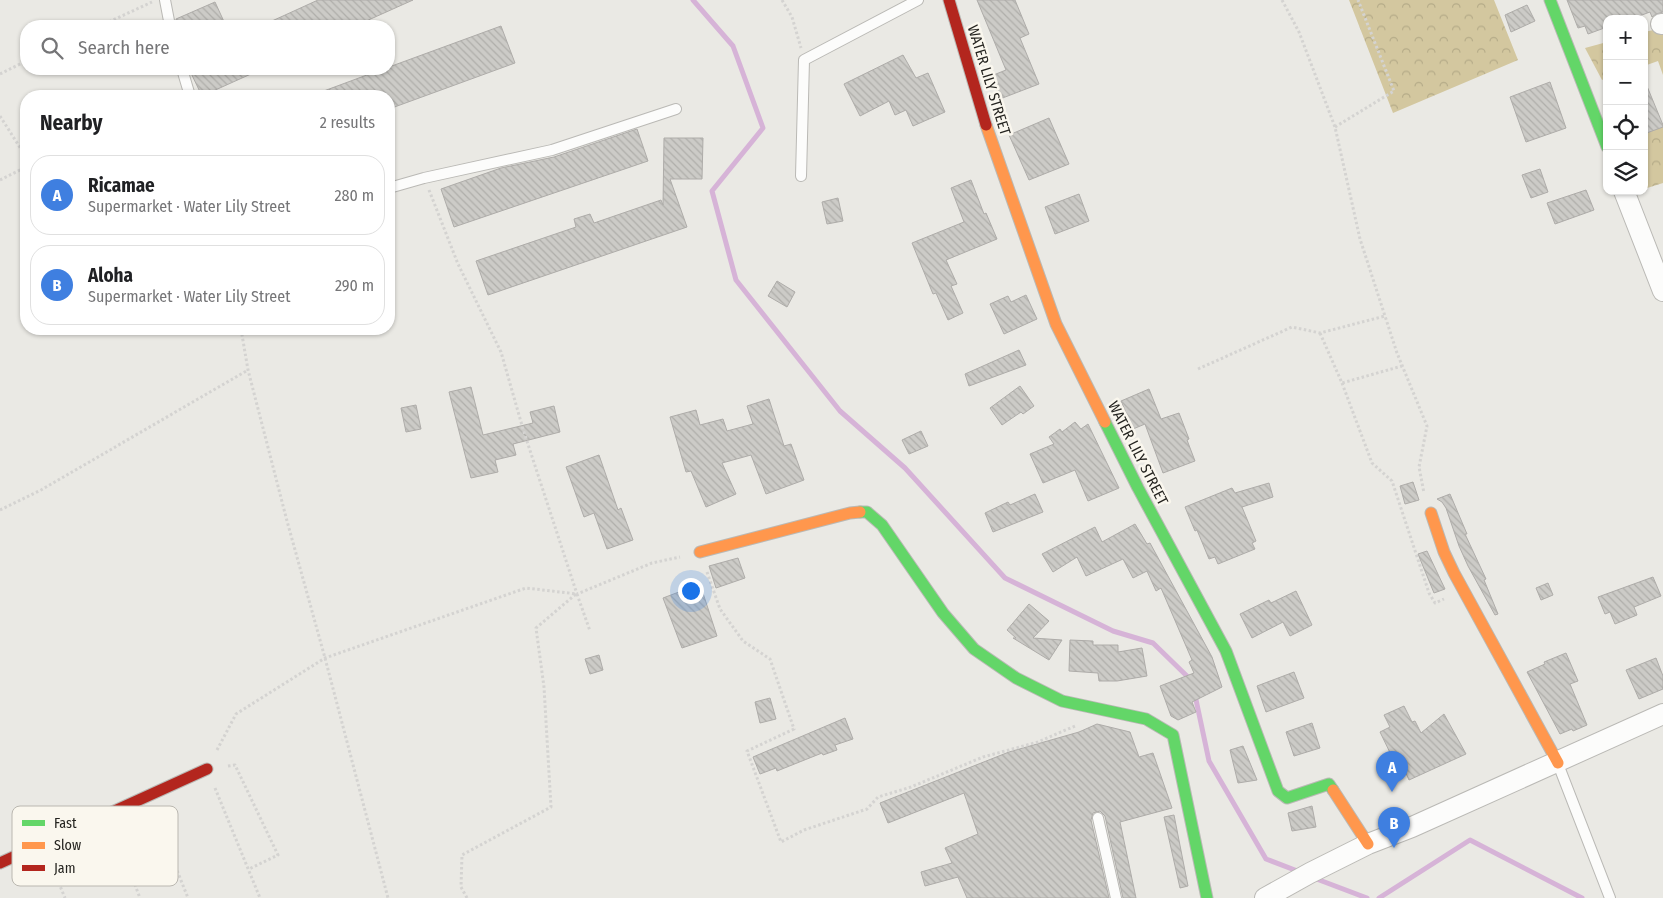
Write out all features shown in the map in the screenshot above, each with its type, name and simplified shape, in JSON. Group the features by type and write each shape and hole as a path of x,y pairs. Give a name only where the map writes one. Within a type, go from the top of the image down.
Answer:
{"street":[{"name":"WATER LILY STREET","path":"949,0 989,135 1056,324 1138,488 1226,651 1278,791 1287,798 1329,784 1368,844"},
{"path":"1550,0 1603,137"},
{"path":"1626,195 1663,291"},
{"path":"700,552 850,513 867,512 882,525 943,613 974,649 1016,678 1062,701 1146,718 1173,734 1207,898"},
{"path":"1431,513 1444,552 1454,573 1558,763"},
{"path":"1272,894 1368,844 1412,828 1663,714"},
{"path":"125,806 207,769"},
{"path":"0,862 12,857"}],"lane":[{"path":"165,0 169,20"},
{"path":"801,176 804,60 918,0"},
{"path":"184,75 188,90"},
{"path":"395,186 424,178 552,150 676,109"},
{"path":"1558,763 1610,898"},
{"path":"1098,818 1116,898"}],"path":[{"path":"113,20 156,0"},
{"path":"782,0 792,17 804,60"},
{"path":"1282,0 1298,32 1335,126 1360,240 1402,366 1427,426 1419,467"},
{"path":"1335,126 1394,91 1358,0"},
{"path":"0,74 20,64"},
{"path":"0,116 20,148"},
{"path":"0,180 20,170"},
{"path":"424,178 458,264 501,352 522,429 590,632"},
{"path":"1198,370 1292,327 1320,333 1385,316"},
{"path":"1320,333 1342,383 1372,463 1392,481 1429,593"},
{"path":"242,335 248,370 287,521 388,898"},
{"path":"1342,383 1402,366"},
{"path":"0,510 41,490 248,370"},
{"path":"467,898 461,887 462,855 551,806 544,687 536,628 577,594 652,562 700,552 720,609 743,641 770,658 794,729 747,751 781,842 804,830 867,809 878,797 911,787 984,757 1038,742 1076,726"},
{"path":"207,769 236,714 325,658 526,588 577,594"},
{"path":"207,769 235,765 278,855 249,869"},
{"path":"207,769 260,898"},
{"path":"147,796 151,806"},
{"path":"178,873 188,898"},
{"path":"60,886 65,898"},
{"path":"135,886 140,898"}],"green space":[{"path":"1349,0 1494,0 1518,60 1393,113"},
{"path":"1663,28 1663,75 1658,61 1648,65 1648,31"},
{"path":"1603,43 1603,80 1602,80 1585,48"},
{"path":"1663,123 1663,183 1648,188 1648,150 1648,129"}],"building":[{"path":"318,0 413,0 368,20 274,20"},
{"path":"977,0 1015,0 1029,34 1020,38 1039,84 1000,99 991,76 1006,70"},
{"path":"1567,0 1663,0 1663,12 1652,17 1650,12 1642,15 1603,15 1603,28 1588,34 1585,26 1578,28"},
{"path":"215,2 223,20 176,20"},
{"path":"1527,5 1535,21 1511,32 1505,15"},
{"path":"501,26 515,63 395,107 395,90 326,90 367,75 395,75 395,65"},
{"path":"903,55 916,78 928,73 945,112 913,126 906,110 895,115 889,101 860,116 844,84"},
{"path":"192,75 249,75 215,90 199,90"},
{"path":"1550,82 1566,128 1526,142 1510,97"},
{"path":"1648,89 1663,125 1663,127 1648,133"},
{"path":"1049,118 1069,164 1029,180 1009,135"},
{"path":"637,129 648,161 454,227 441,189 501,168 554,157"},
{"path":"664,138 703,138 702,179 670,179 687,227 488,295 476,261 576,227 574,219 590,214 594,223 661,200 663,205"},
{"path":"1540,169 1548,192 1531,198 1522,175"},
{"path":"971,180 984,214 986,213 997,239 946,260 957,284 951,286 963,313 948,320 936,293 933,294 912,243 964,222 951,188"},
{"path":"1586,190 1594,210 1555,224 1547,203"},
{"path":"1079,194 1089,221 1055,234 1045,207"},
{"path":"838,198 843,221 827,224 822,202"},
{"path":"777,281 795,292 787,307 768,296"},
{"path":"1026,295 1037,319 1004,334 990,304 1008,296 1011,302"},
{"path":"1019,350 1026,365 969,386 965,374"},
{"path":"1020,386 1034,406 1002,425 990,408"},
{"path":"471,387 483,435 533,423 530,412 554,406 560,432 513,444 516,455 495,460 498,472 471,478 449,392"},
{"path":"1149,389 1161,419 1179,413 1195,461 1163,473 1145,424 1133,429 1121,401"},
{"path":"769,399 784,446 791,444 804,480 766,494 751,455 722,463 736,494 706,507 691,471 686,472 670,417 696,410 700,425 723,419 727,431 753,424 747,406"},
{"path":"416,405 421,429 406,432 401,408"},
{"path":"1075,422 1081,429 1088,424 1119,488 1088,501 1075,470 1043,483 1030,454 1054,444 1049,437 1060,429 1062,432"},
{"path":"921,431 928,446 909,454 902,440"},
{"path":"599,455 618,510 621,508 633,540 607,549 594,513 584,517 566,467"},
{"path":"1413,482 1419,500 1405,504 1400,486"},
{"path":"1269,483 1273,497 1242,507 1256,541 1252,543 1255,549 1218,564 1215,557 1209,559 1185,507 1232,488 1235,493"},
{"path":"1035,494 1043,512 993,532 985,513 1008,502 1010,505"},
{"path":"1450,494 1467,534 1465,534 1486,579 1484,580 1498,614 1495,615 1468,566 1446,508 1437,499"},
{"path":"1135,524 1147,544 1150,543 1212,657 1222,687 1192,702 1196,712 1178,720 1171,716 1160,686 1194,673 1189,662 1192,660 1161,588 1156,591 1147,571 1133,578 1123,559 1086,576 1077,557 1053,572 1042,554 1095,527 1102,542"},
{"path":"1427,551 1445,589 1434,593 1418,554"},
{"path":"738,558 745,578 716,588 709,566"},
{"path":"1653,577 1661,596 1634,607 1637,615 1615,624 1610,612 1605,614 1598,597"},
{"path":"1548,583 1553,595 1541,600 1536,588"},
{"path":"700,584 717,636 682,648 663,598"},
{"path":"1296,591 1312,625 1290,636 1283,622 1252,638 1240,614 1269,600 1271,603"},
{"path":"1029,604 1049,621 1033,638 1062,640 1049,660 1013,638 1016,638 1007,630"},
{"path":"1070,640 1093,641 1093,645 1118,645 1118,652 1142,648 1147,676 1117,681 1099,681 1098,673 1069,671"},
{"path":"1566,653 1578,681 1570,684 1587,725 1560,734 1527,672 1545,664 1544,662"},
{"path":"599,655 603,670 590,674 585,659"},
{"path":"1656,658 1663,676 1663,689 1639,699 1626,670"},
{"path":"1294,672 1304,698 1266,712 1257,686"},
{"path":"770,698 776,719 760,723 755,702"},
{"path":"1404,706 1412,722 1415,721 1421,733 1444,714 1466,754 1409,780 1401,762 1396,765 1380,732 1390,727 1384,715"},
{"path":"845,718 853,739 835,745 837,750 823,755 822,753 777,771 776,768 760,774 753,757"},
{"path":"1312,723 1320,748 1294,756 1286,732"},
{"path":"1097,724 1130,732 1139,757 1153,753 1172,808 1120,822 1136,898 1123,898 1105,816 1100,811 1093,813 1091,820 1109,898 967,898 958,877 925,886 921,872 952,863 945,848 978,834 964,793 888,823 880,803 1009,752 1079,732"},
{"path":"1243,746 1257,780 1238,783 1230,750"},
{"path":"1312,806 1316,827 1292,831 1288,813"},
{"path":"1174,815 1188,886 1180,888 1164,817"}],"waterway":[{"path":"693,0 733,46 763,128 712,191 736,280 840,411 905,468 1005,578 1113,631 1153,643 1191,680"},
{"path":"1195,695 1209,761 1266,859 1300,872"},
{"path":"1379,898 1470,840 1582,898"},
{"path":"1314,878 1367,898"}],"traffic: fast":[{"path":"1550,0 1603,137"},
{"path":"1105,422 1138,488 1226,651 1278,791 1287,798 1329,784 1333,790"},
{"path":"860,512 867,512 882,525 943,613 974,649 1016,678 1062,701 1146,719 1173,735 1207,898"}],"traffic: slow":[{"path":"986,125 1056,324 1105,422"},
{"path":"700,552 860,512"},
{"path":"1431,513 1444,552 1454,573 1558,763"},
{"path":"1333,790 1368,844"}],"traffic: jam":[{"path":"949,0 986,125"},
{"path":"126,806 207,769"},
{"path":"0,863 12,858"}],"place":[{"name":"Ricamae","path":"1392,792"},
{"name":"Aloha","path":"1394,848"}]}
